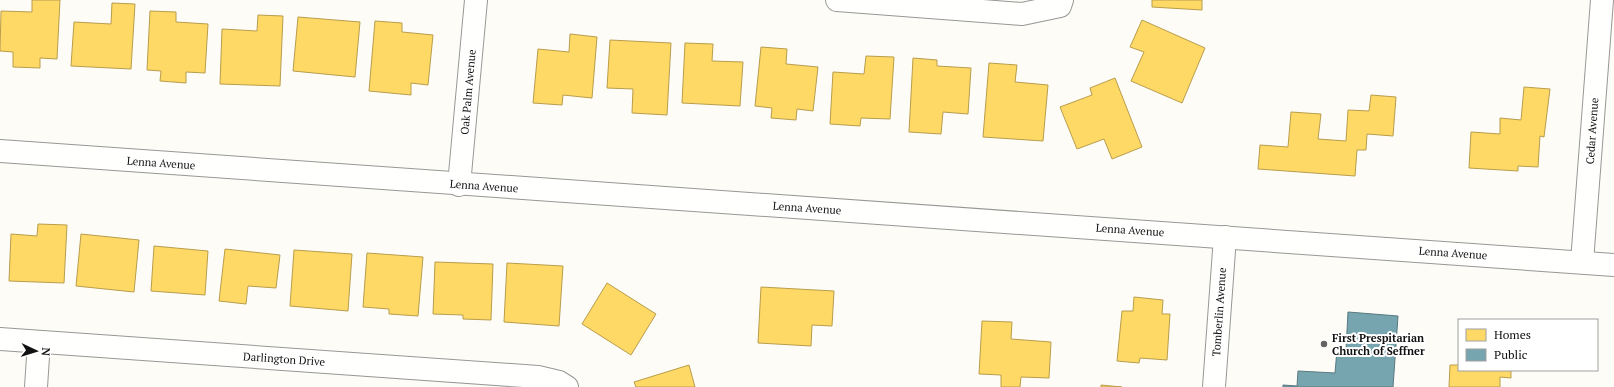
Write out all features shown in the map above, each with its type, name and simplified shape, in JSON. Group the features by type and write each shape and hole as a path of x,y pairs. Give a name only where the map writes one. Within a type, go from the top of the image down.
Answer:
{"street":[{"name":"Oak Palm Avenue","path":"459,185 476,0"},
{"path":"837,0 1022,14 1060,6 1062,0"},
{"name":"Cedar Avenue","path":"1582,262 1602,0"},
{"name":"Lenna Avenue","path":"0,151 459,185 1614,265"},
{"name":"Tomberlin Avenue","path":"1214,387 1225,237"},
{"name":"Darlington Drive","path":"0,339 538,377 559,382 567,387"},
{"path":"36,387 39,342"}],"building: Homes":[{"path":"32,0 60,0 57,59 40,58 40,68 13,67 13,52 0,51 1,11 32,12"},
{"path":"1152,0 1202,0 1202,10 1152,7"},
{"path":"112,3 135,4 131,69 71,66 74,22 111,24"},
{"path":"150,11 176,12 176,22 208,24 205,73 186,72 186,83 160,81 161,71 147,70"},
{"path":"258,15 283,16 280,86 220,84 222,29 257,31"},
{"path":"298,17 360,22 355,77 293,71"},
{"path":"1142,20 1205,48 1182,103 1131,81 1144,52 1130,47"},
{"path":"375,21 402,23 402,32 433,35 428,85 411,83 411,95 369,91"},
{"path":"570,34 597,37 592,98 563,95 562,105 533,103 538,49 569,52"},
{"path":"610,40 671,43 667,115 632,113 633,89 607,88"},
{"path":"685,43 713,44 712,61 743,62 740,106 682,103"},
{"path":"761,47 787,49 786,64 818,67 813,111 797,109 796,120 771,118 772,108 755,106"},
{"path":"866,56 894,57 890,119 861,118 860,126 830,124 833,72 864,74"},
{"path":"913,58 937,60 937,66 971,68 968,114 943,112 941,134 909,132"},
{"path":"989,63 1017,65 1015,82 1048,85 1043,141 983,137"},
{"path":"1115,78 1142,147 1112,159 1104,139 1077,149 1060,107 1092,95 1090,88"},
{"path":"1524,87 1550,89 1544,137 1540,136 1538,167 1518,166 1518,171 1469,168 1471,132 1500,134 1500,118 1521,120"},
{"path":"1371,95 1396,97 1393,136 1367,134 1366,150 1357,150 1355,176 1258,169 1260,145 1288,147 1291,112 1321,114 1318,139 1346,141 1348,110 1369,111"},
{"path":"38,224 67,225 64,283 9,281 11,234 37,236"},
{"path":"81,234 139,240 134,292 76,286"},
{"path":"154,246 208,251 205,295 151,291"},
{"path":"225,249 280,255 276,288 248,286 246,304 219,301"},
{"path":"294,250 352,254 348,311 290,306"},
{"path":"367,253 423,257 418,316 389,314 389,309 363,307"},
{"path":"435,262 493,264 491,320 463,319 463,315 433,314"},
{"path":"507,263 563,266 559,326 504,322"},
{"path":"607,283 656,314 631,355 582,324"},
{"path":"761,287 834,291 832,326 812,325 811,346 758,343"},
{"path":"1134,297 1163,300 1162,314 1170,314 1167,360 1140,358 1139,363 1117,361 1122,311 1133,311"},
{"path":"982,321 1012,322 1011,339 1051,342 1049,378 1021,377 1020,387 1001,387 1001,375 979,374"},
{"path":"689,365 695,387 636,387 634,382"},
{"path":"1450,365 1458,365 1458,371 1511,371 1511,378 1500,377 1500,387 1449,387"},
{"path":"1101,385 1122,387 1101,387"}],"building: Public":[{"path":"1348,312 1398,316 1393,387 1283,387 1283,385 1297,386 1298,371 1335,373 1337,350 1346,350"}],"place":[{"name":"First Prespitarian Church of Seffner","path":"1324,344"}]}
